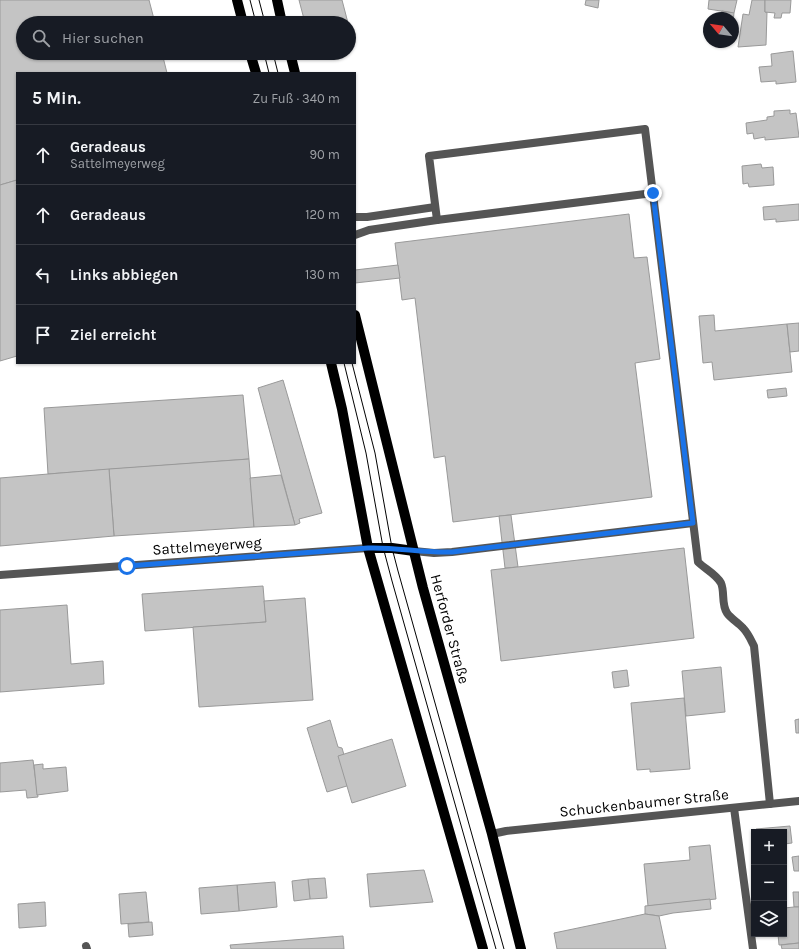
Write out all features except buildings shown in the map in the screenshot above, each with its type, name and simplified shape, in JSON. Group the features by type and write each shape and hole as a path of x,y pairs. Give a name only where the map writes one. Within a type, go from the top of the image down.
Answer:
{"main road":[{"path":"237,0 241,16"},
{"path":"276,0 280,16"},
{"path":"252,60 256,72"},
{"path":"292,60 295,72"},
{"name":"Herforder Straße","path":"356,319 423,588 492,834 521,949"},
{"path":"331,364 342,409 368,548 483,949"},
{"path":"368,548 392,548 414,551"}],"street":[{"path":"437,220 429,156 645,129 698,562 721,583 727,612 733,620 742,626 754,646 770,804"},
{"path":"356,235 369,230 437,220 653,193"},
{"path":"356,217 435,207"},
{"path":"414,551 434,553 452,552 693,523"},
{"name":"Sattelmeyerweg","path":"0,575 368,548"},
{"name":"Schuckenbaumer Straße","path":"492,834 506,831 799,800"},
{"path":"734,808 753,949"}],"tram line":[{"path":"250,0 254,16"},
{"path":"259,0 263,16"},
{"path":"266,60 269,72"},
{"path":"275,60 278,72"},
{"path":"344,364 366,453 383,547 496,949"},
{"path":"352,364 375,453 392,548 504,949"}],"route":[{"path":"127,566 383,547 434,553 452,552 693,523 653,193"}]}
